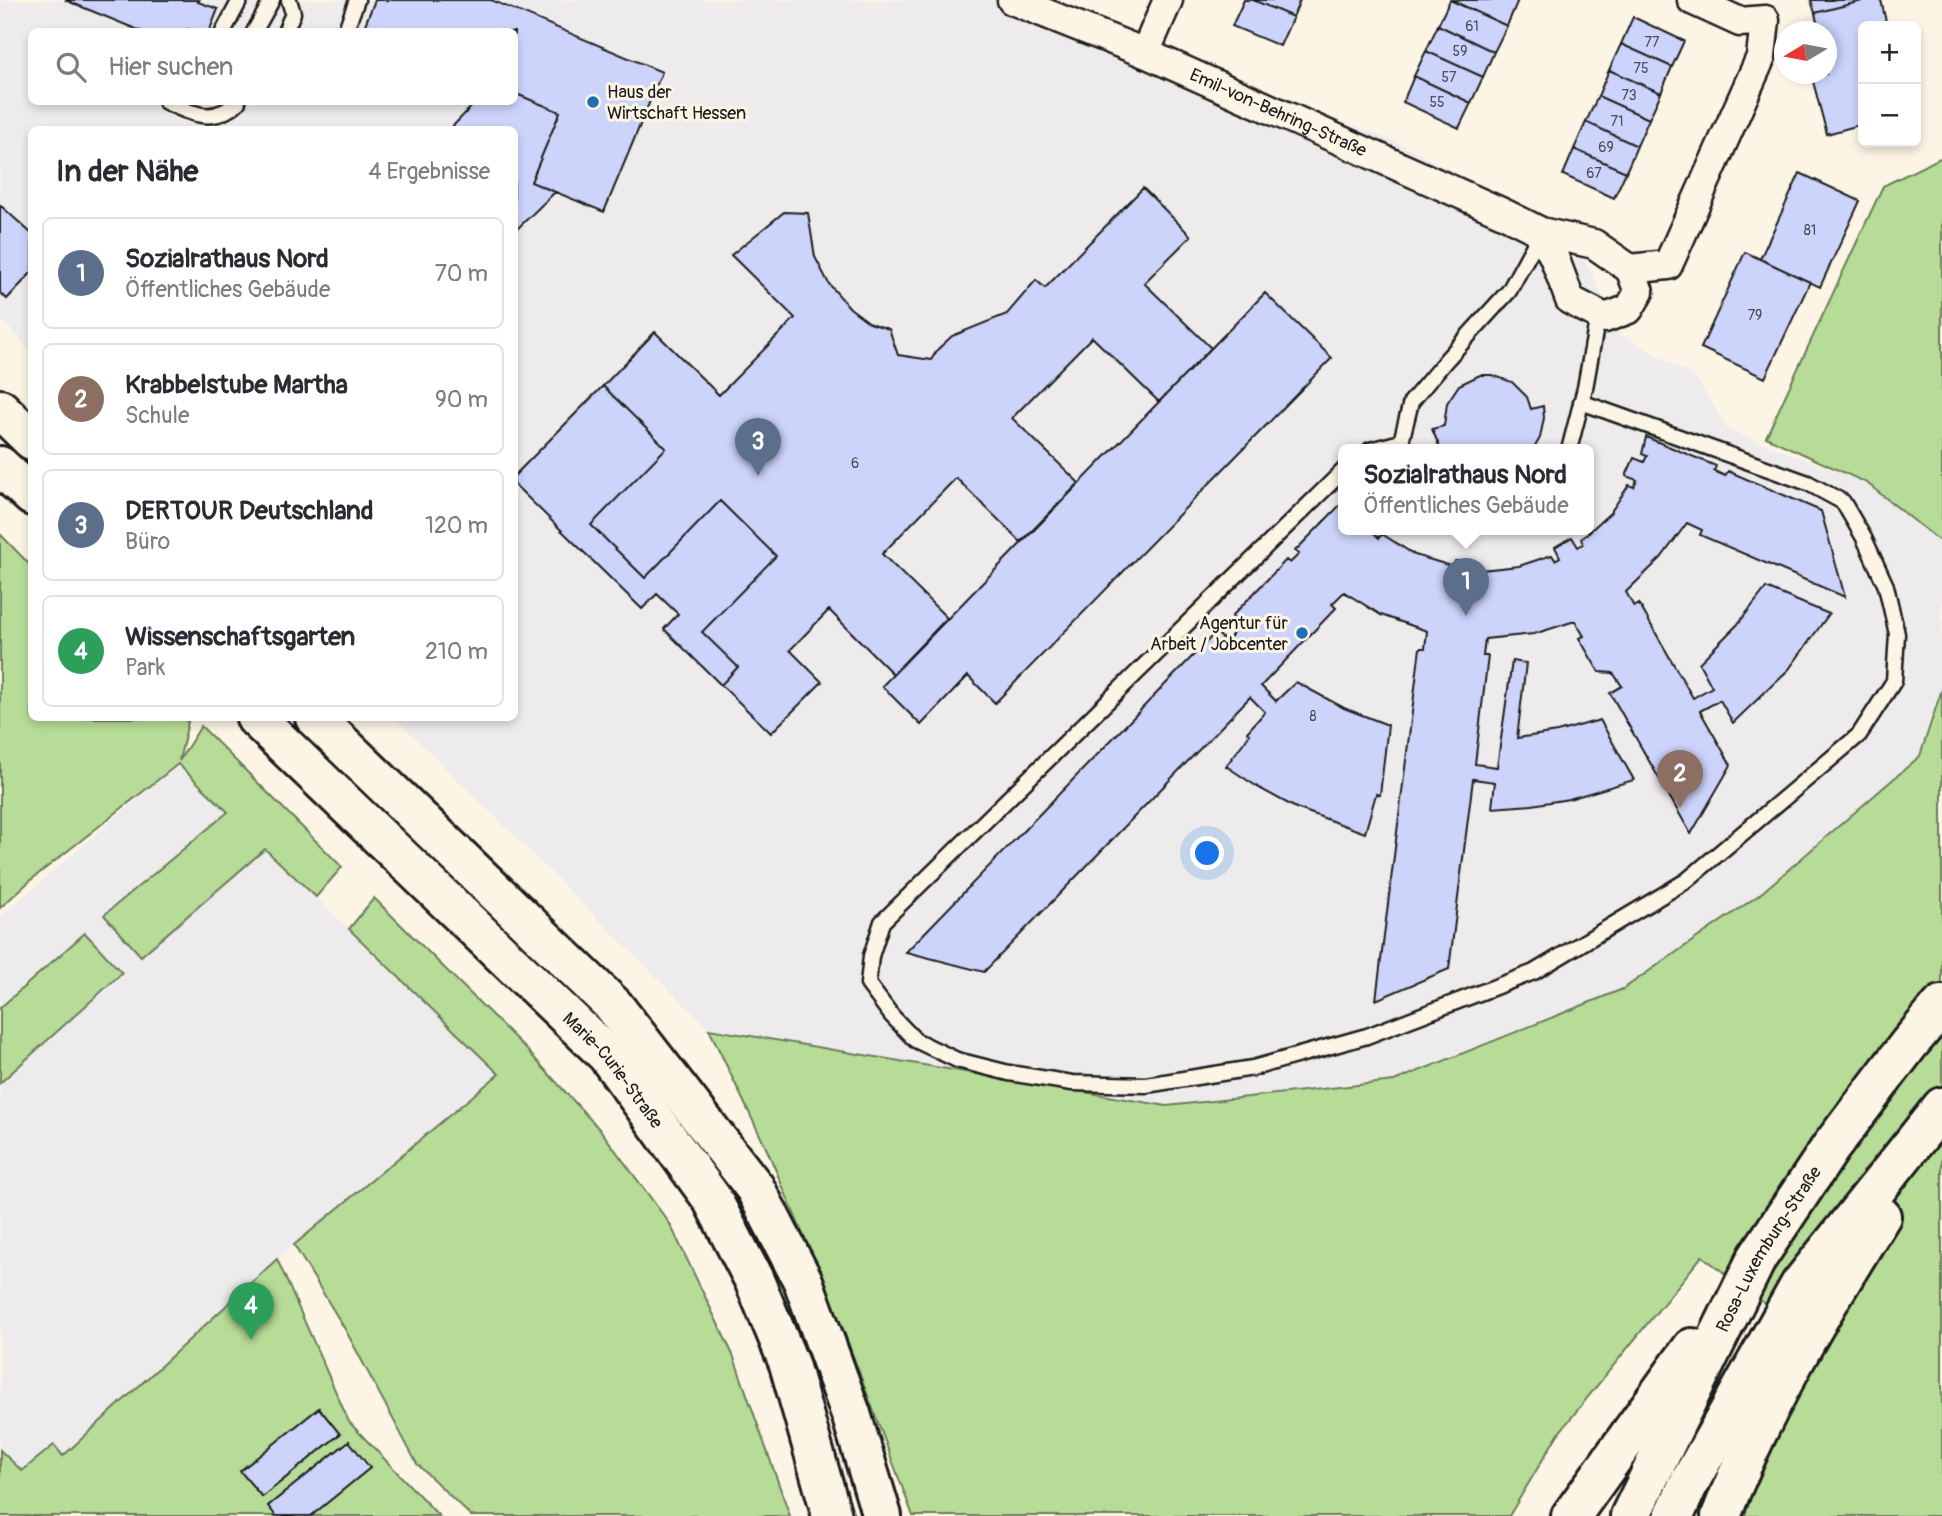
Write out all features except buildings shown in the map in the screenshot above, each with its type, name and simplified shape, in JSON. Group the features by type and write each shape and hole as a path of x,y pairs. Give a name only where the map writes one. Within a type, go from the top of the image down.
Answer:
{"main road":[{"path":"0,409 28,436"},
{"path":"0,466 28,492"},
{"name":"Marie-Curie-Straße","path":"259,721 607,1055 712,1199 754,1280 789,1364 832,1516"},
{"path":"318,721 614,1006 755,1188 803,1281 851,1414 882,1516"},
{"name":"Rosa-Luxemburg-Straße","path":"1630,1516 1757,1258 1831,1147 1942,1004"},
{"path":"1674,1516 1689,1483 1814,1293 1942,1107"},
{"path":"1721,1516 1814,1293 1942,1119"},
{"path":"1571,1516 1757,1258"}],"street":[{"name":"Emil-von-Behring-Straße","path":"1012,0 1145,53 1541,232 1594,244 1630,269"},
{"path":"1145,53 1168,0"},
{"path":"1541,232 1554,257 1570,300 1605,318 1629,309 1639,292 1630,269 1668,265 1761,57 1765,20 1740,22 1692,0"}],"lane":[{"path":"225,28 240,0"},
{"path":"256,28 272,0"},
{"path":"287,28 293,13 289,0"},
{"path":"346,28 357,0"},
{"path":"173,105 199,116 226,112 234,105"},
{"path":"1402,444 1411,402 1509,291 1541,232"},
{"path":"1570,444 1598,315"},
{"path":"1338,475 883,922 871,956 868,984 892,1016 915,1040 957,1060 1009,1073 1072,1083 1146,1085 1253,1068 1367,1036 1534,972 1686,881 1859,735 1894,681 1896,634 1886,586 1864,538 1843,502 1808,483 1581,402"}],"shaded area":[{"path":"0,0 1050,0 1204,70 1397,142 1562,228 1592,272 1617,332 1696,378 1728,430 1867,483 1942,543 1942,689 1920,756 1759,895 1623,989 1394,1081 1167,1106 709,1029 398,721 518,721 518,126 28,126 28,348 0,318"},
{"path":"178,764 499,1074 277,1259 349,1422 439,1516 0,1516 0,917"}],"green space":[{"path":"1942,157 1942,543 1867,483 1766,437 1883,186"},
{"path":"0,534 28,563 28,721 187,721 179,761 201,726 342,867 316,897 265,849 141,956 104,915 228,812 178,764 32,879 0,908"},
{"path":"1942,689 1942,1516 1745,1516 1766,1444 1816,1343 1702,1256 1558,1434 1509,1516 913,1516 843,1329 768,1152 709,1029 1167,1106 1394,1081 1623,989 1759,895 1920,756"},
{"path":"374,898 526,1049 601,1131 670,1224 733,1355 790,1516 471,1516 417,1464 346,1331 294,1245 499,1074 349,929"},
{"path":"85,933 122,973 0,1083 0,1008"},
{"path":"277,1259 349,1422 439,1516 0,1516 0,1450 22,1471 54,1445 63,1456"}],"place":[{"name":"Haus der Wirtschaft Hessen","path":"593,102"},
{"name":"DERTOUR Deutschland","path":"758,476"},
{"name":"Sozialrathaus Nord","path":"1466,616"},
{"name":"Agentur für Arbeit / Jobcenter","path":"1302,633"},
{"name":"Krabbelstube Martha","path":"1680,808"},
{"name":"Wissenschaftsgarten","path":"251,1340"}]}
